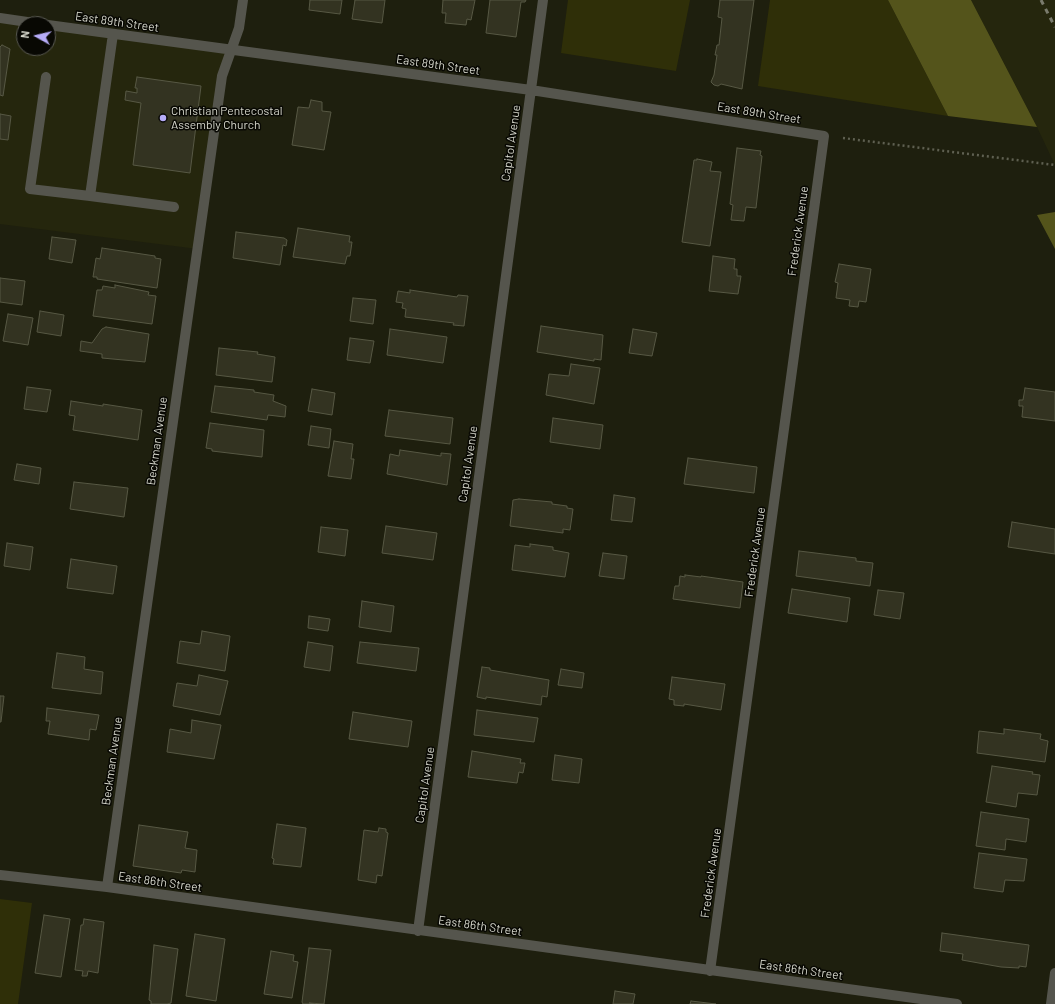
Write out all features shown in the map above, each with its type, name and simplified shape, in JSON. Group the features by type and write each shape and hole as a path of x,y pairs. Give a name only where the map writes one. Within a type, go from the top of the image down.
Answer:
{"street":[{"name":"Beckman Avenue","path":"107,887 222,76 239,28 243,0"},
{"name":"Capitol Avenue","path":"418,931 543,0"},
{"path":"0,18 16,20"},
{"name":"East 89th Street","path":"56,26 231,51 531,90 824,136"},
{"path":"90,196 113,34"},
{"path":"46,78 30,189 174,208"},
{"name":"Frederick Avenue","path":"710,971 824,136"},
{"name":"East 86th Street","path":"0,874 107,887 957,1004"},
{"path":"1051,1004 1055,973"}],"path":[{"path":"843,138 1055,165"}],"shaded area":[{"path":"568,0 690,0 676,71 561,53"},
{"path":"770,0 888,0 948,116 758,86"},
{"path":"888,0 971,0 1037,127 948,116"},
{"path":"971,0 1055,0 1055,165 1037,127"},
{"path":"0,18 16,22 16,56 56,56 56,26 231,51 198,249 0,224"},
{"path":"1055,212 1055,249 1037,215"},
{"path":"0,899 32,903 18,1004 0,1004"}],"building":[{"path":"310,0 342,0 340,14 309,10"},
{"path":"355,0 385,0 382,23 352,19"},
{"path":"443,0 475,0 471,20 467,19 466,25 445,23 446,13 442,13"},
{"path":"490,0 526,0 525,2 521,2 516,37 486,33"},
{"path":"720,0 754,0 742,89 721,84 718,86 711,82 714,75 717,55 715,55 717,45 719,45 722,18 718,17"},
{"path":"2,45 10,49 3,96 0,95 0,47"},
{"path":"137,77 201,86 190,173 133,165 141,103 125,100 126,91 137,93 137,88 135,88"},
{"path":"311,100 322,102 322,111 331,112 324,150 292,145 298,107 309,108"},
{"path":"0,114 11,116 8,140 0,139"},
{"path":"737,148 761,151 760,155 762,156 756,208 746,207 744,221 731,220 733,205 730,204"},
{"path":"697,159 712,162 710,171 721,172 710,246 682,242 694,160"},
{"path":"298,228 350,236 349,242 352,242 350,256 347,256 345,264 293,257"},
{"path":"236,232 284,238 287,240 286,246 283,245 280,265 233,258"},
{"path":"52,237 76,240 72,263 49,259"},
{"path":"102,248 155,256 155,258 161,259 157,288 97,279 97,277 93,277 96,258 100,259"},
{"path":"713,256 735,259 734,269 737,269 737,276 741,276 738,294 709,291"},
{"path":"839,264 871,269 866,302 859,301 858,307 849,306 850,300 836,298 838,283 835,282"},
{"path":"0,278 25,281 22,305 0,302"},
{"path":"115,285 149,292 148,295 156,296 152,324 93,316 97,290 102,290 103,286 115,288"},
{"path":"410,290 457,297 458,295 468,296 464,326 453,325 454,323 405,317 406,309 402,308 403,303 396,302 398,291 410,293"},
{"path":"353,298 376,300 373,324 350,321"},
{"path":"40,311 64,315 61,336 37,332"},
{"path":"8,314 33,318 28,345 3,341"},
{"path":"541,326 603,335 601,360 594,359 594,361 537,352"},
{"path":"106,327 149,334 145,362 102,358 102,354 80,351 81,341 92,343 102,329"},
{"path":"390,329 447,337 443,363 387,355"},
{"path":"633,329 657,333 652,356 629,353"},
{"path":"350,338 374,341 370,363 347,360"},
{"path":"219,348 258,352 257,354 275,357 272,382 216,375"},
{"path":"571,364 600,368 594,404 546,395 549,374 569,376"},
{"path":"215,386 254,390 254,392 274,395 273,401 286,406 285,417 268,415 267,420 211,412"},
{"path":"27,387 51,390 47,412 24,409"},
{"path":"1025,388 1055,392 1055,421 1022,417 1023,406 1019,406 1019,400 1023,400"},
{"path":"312,389 335,393 332,415 308,411"},
{"path":"71,401 142,410 138,440 73,430 75,416 69,415"},
{"path":"389,410 453,418 450,444 385,436"},
{"path":"553,418 603,425 600,449 550,442"},
{"path":"210,423 264,430 262,457 212,451 212,449 206,448"},
{"path":"311,426 331,429 329,448 308,445"},
{"path":"334,441 353,444 351,459 354,459 351,479 328,476"},
{"path":"400,450 441,456 441,453 451,454 447,485 387,474 390,454 399,456"},
{"path":"688,458 757,467 754,493 684,484"},
{"path":"17,464 41,468 39,484 14,480"},
{"path":"74,482 128,488 124,517 70,509"},
{"path":"614,495 635,498 632,522 611,520"},
{"path":"519,499 552,502 552,504 567,506 567,508 573,509 570,530 563,529 563,533 510,526 513,500"},
{"path":"1012,522 1055,529 1055,554 1008,547"},
{"path":"386,526 437,533 433,560 382,553"},
{"path":"321,527 348,530 345,556 318,552"},
{"path":"7,543 33,547 30,570 4,566"},
{"path":"530,544 553,547 553,550 569,553 565,577 512,570 515,545 530,547"},
{"path":"799,551 856,558 856,561 873,563 870,586 796,576"},
{"path":"603,553 627,556 624,579 599,576"},
{"path":"71,559 117,566 113,594 67,588"},
{"path":"685,575 743,582 740,608 673,599 675,586 679,586 680,576 685,577"},
{"path":"792,589 850,598 847,622 788,613"},
{"path":"878,590 904,593 900,619 874,615"},
{"path":"362,601 394,606 391,632 359,627"},
{"path":"309,616 330,619 328,631 308,628"},
{"path":"202,631 230,636 225,671 177,663 180,641 200,644"},
{"path":"308,642 333,646 330,671 304,667"},
{"path":"360,642 419,648 416,671 357,663"},
{"path":"57,653 85,657 84,669 103,672 101,694 52,688"},
{"path":"482,667 490,668 490,670 549,680 547,697 542,696 541,705 477,697"},
{"path":"561,669 584,673 582,688 558,685"},
{"path":"199,675 228,681 220,715 173,706 177,683 197,686"},
{"path":"672,677 725,684 721,710 684,704 684,706 674,705 674,700 669,699"},
{"path":"0,696 4,696 1,722 0,722"},
{"path":"47,708 99,715 96,730 90,729 89,740 48,734 50,721 46,721"},
{"path":"477,710 538,718 534,742 474,735"},
{"path":"353,712 412,721 408,747 349,739"},
{"path":"192,720 221,725 214,759 167,752 170,729 191,733"},
{"path":"1004,729 1041,734 1040,739 1048,741 1045,762 977,753 979,731 1004,734"},
{"path":"472,751 521,759 520,763 525,763 523,773 519,772 517,783 468,777"},
{"path":"555,755 582,759 579,783 552,780"},
{"path":"992,766 1033,772 1032,774 1040,775 1037,795 1018,793 1016,807 986,802"},
{"path":"981,812 1029,819 1026,842 1006,839 1005,850 976,846"},
{"path":"277,824 306,828 301,867 273,864 274,859 272,858"},
{"path":"139,825 188,832 185,848 197,850 195,872 182,870 181,873 133,866"},
{"path":"379,828 386,829 386,832 388,833 382,876 377,875 376,883 358,880 364,830 378,832"},
{"path":"979,853 1027,859 1024,881 1005,880 1003,892 974,888"},
{"path":"44,915 70,919 61,977 35,973"},
{"path":"84,919 104,922 98,973 88,971 87,976 82,976 83,971 75,970 81,925 83,925"},
{"path":"942,933 1029,945 1026,967 1001,967 962,960 963,954 940,951"},
{"path":"195,934 225,939 216,1001 186,996"},
{"path":"154,945 178,949 171,1003 151,1004 151,1001 149,1000"},
{"path":"309,948 331,950 324,1004 303,1004 302,1002"},
{"path":"271,951 294,955 293,961 298,962 292,998 264,994"},
{"path":"615,991 635,994 633,1004 613,1004"},
{"path":"691,1001 716,1004 690,1004"}],"railway":[{"path":"1041,0 1055,27"}],"place":[{"name":"Christian Pentecostal Assembly Church","path":"163,118"}]}
